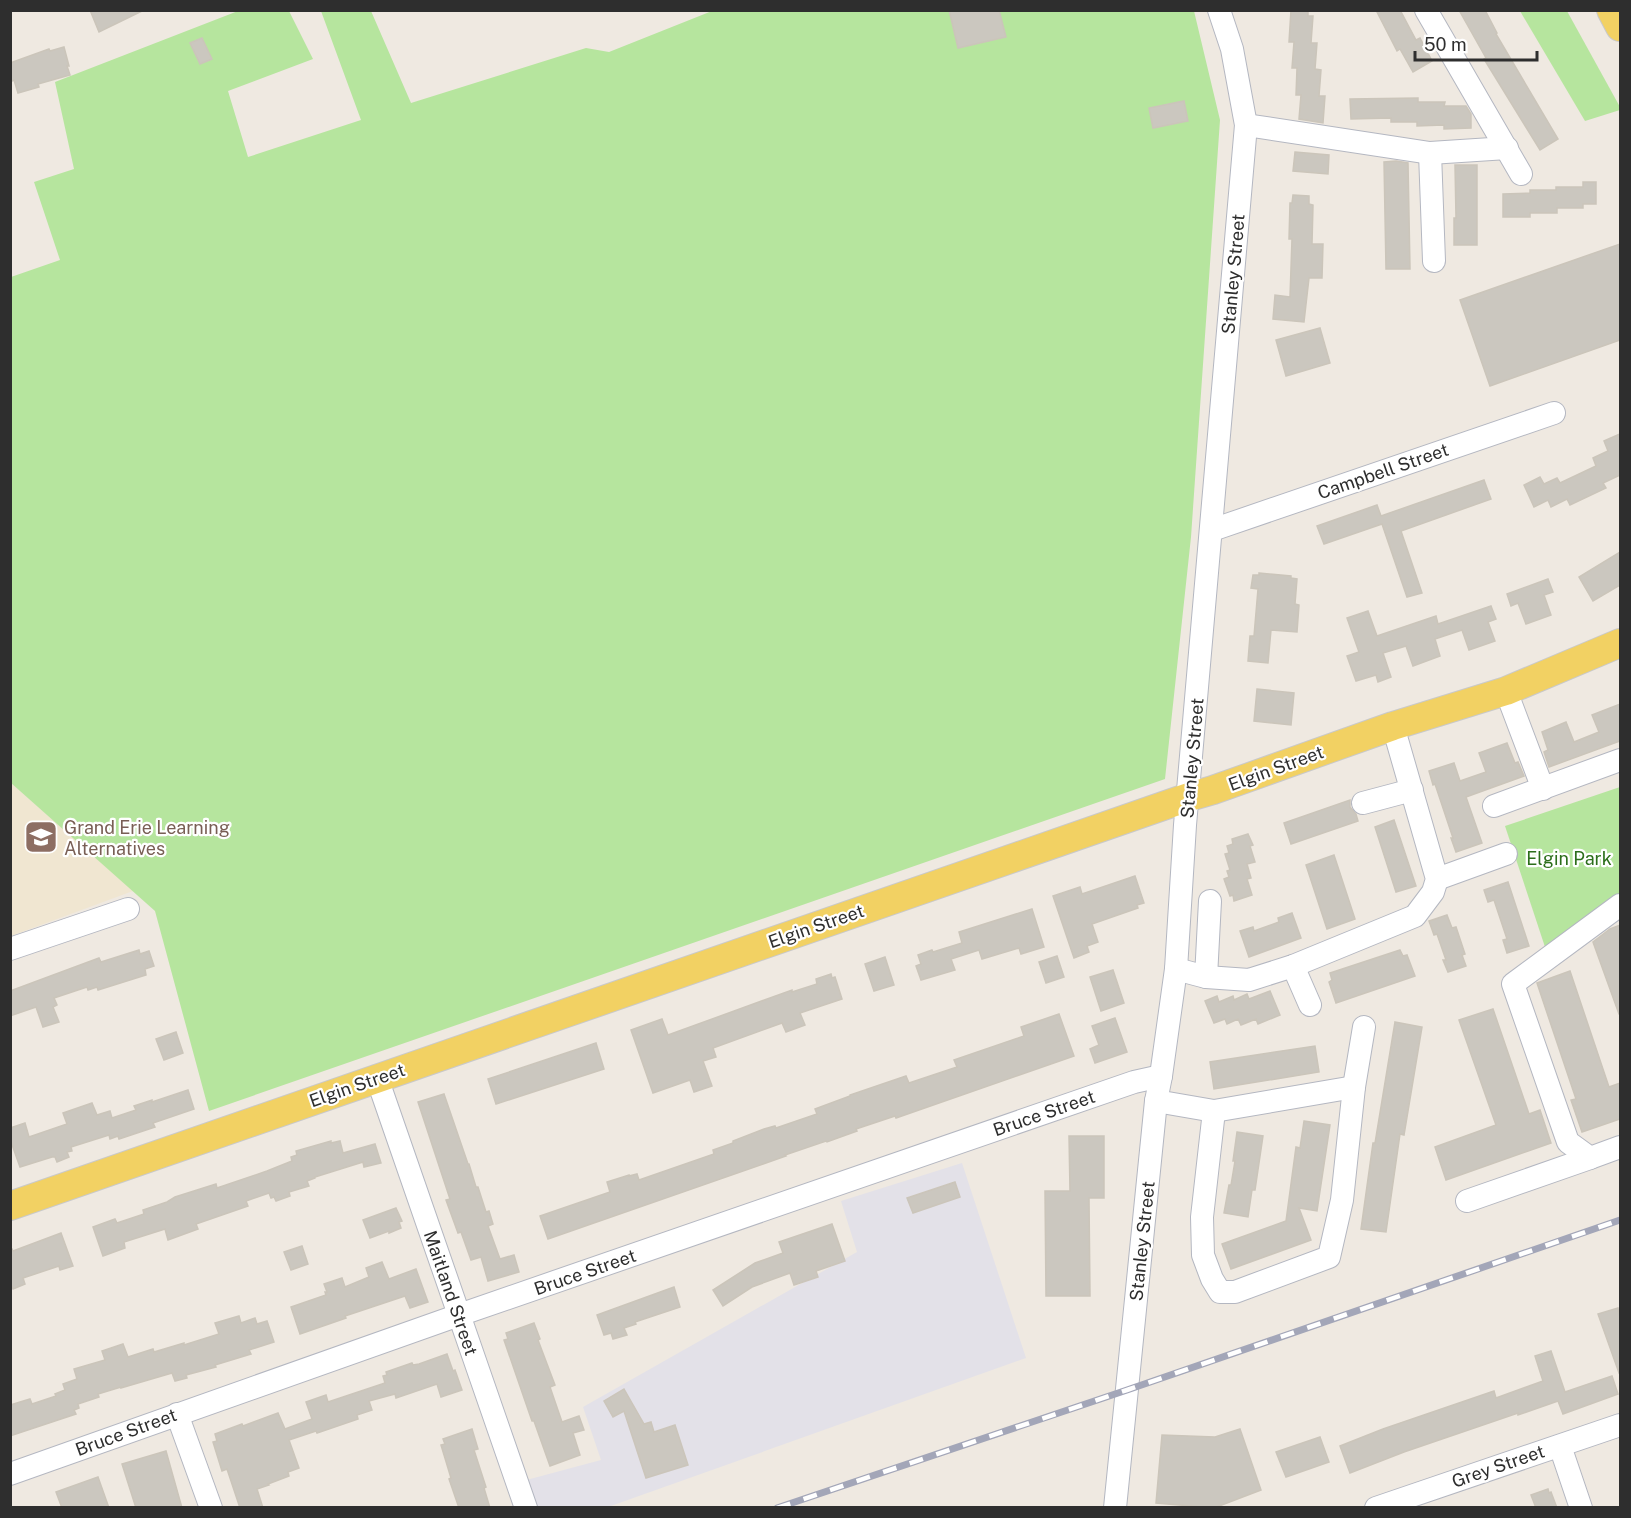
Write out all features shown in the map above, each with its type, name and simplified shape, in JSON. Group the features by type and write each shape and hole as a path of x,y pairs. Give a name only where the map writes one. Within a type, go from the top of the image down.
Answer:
{"main road":[{"path":"1611,10 1620,27"},
{"name":"Elgin Street","path":"10,1206 1393,726 1506,691 1618,649"}],"street":[{"name":"Stanley Street","path":"1115,1508 1156,1101 1176,969 1185,825 1246,125 1232,49 1219,10"},
{"path":"1426,10 1521,174"},
{"path":"1246,125 1430,153 1507,148"},
{"path":"1430,153 1434,261"},
{"name":"Campbell Street","path":"1212,530 1554,413"},
{"path":"1506,691 1543,789"},
{"path":"1176,969 1206,977 1249,980 1293,966 1415,916 1433,892 1437,879 1393,726"},
{"path":"1494,806 1620,760"},
{"path":"1362,803 1412,789"},
{"path":"1437,879 1506,854"},
{"path":"1206,977 1210,901"},
{"path":"1590,1158 1568,1142 1513,984 1620,905"},
{"path":"10,949 128,909"},
{"path":"1293,966 1310,1005"},
{"path":"1214,1111 1202,1217 1203,1254 1212,1279 1220,1292 1235,1292 1329,1257 1342,1200 1354,1087 1364,1027"},
{"name":"Bruce Street","path":"10,1474 459,1315 1134,1082 1161,1076"},
{"name":"Maitland Street","path":"377,1078 526,1508"},
{"path":"1156,1101 1214,1111 1354,1087"},
{"path":"1467,1201 1620,1148"},
{"path":"177,1414 211,1508"},
{"name":"Grey Street","path":"1376,1508 1620,1425"},
{"path":"1560,1446 1581,1508"}],"shaded area":[{"name":"Grand Erie Learning Alternatives","path":"11,783 133,891 11,936"},
{"path":"962,1163 1026,1358 608,1507 526,1507 519,1482 601,1460 583,1407 857,1252 841,1201"}],"green space":[{"path":"238,11 289,11 313,59 228,91 248,157 361,120 321,11 371,11 411,103 586,48 609,52 712,11 1194,11 1220,120 1191,537 1165,779 209,1111 155,911 11,783 11,277 60,260 34,182 74,169 55,82"},
{"path":"1520,11 1567,11 1620,110 1585,121"},
{"name":"Elgin Park","path":"1620,787 1620,894 1545,947 1505,826"}],"building":[{"path":"90,10 144,10 99,32"},
{"path":"949,10 999,10 1006,37 958,48"},
{"path":"1291,10 1308,10 1308,16 1313,16 1311,43 1317,43 1315,69 1321,70 1319,96 1325,96 1323,123 1299,119 1301,95 1296,95 1297,68 1292,68 1294,42 1289,42"},
{"path":"1376,10 1400,10 1416,40 1420,38 1432,61 1413,72 1400,49 1397,51"},
{"path":"1459,10 1485,10 1496,34 1558,139 1540,150 1484,59 1486,58"},
{"path":"202,38 212,59 200,64 190,43"},
{"path":"64,47 70,75 38,84 39,87 18,93 14,80 10,82 10,63 49,49 50,51"},
{"path":"1418,98 1418,102 1445,102 1444,106 1466,106 1471,114 1471,128 1444,129 1444,125 1417,126 1417,122 1391,122 1391,118 1351,119 1350,99"},
{"path":"1184,101 1188,121 1153,128 1149,108"},
{"path":"1295,152 1329,155 1328,174 1293,171"},
{"path":"1384,162 1408,163 1410,269 1386,269"},
{"path":"1455,165 1477,165 1477,245 1454,245"},
{"path":"1583,182 1596,182 1596,204 1583,204 1583,208 1557,208 1557,213 1530,213 1530,217 1503,217 1503,194 1530,193 1530,190 1556,190 1556,187 1583,187"},
{"path":"1293,195 1309,196 1309,204 1313,205 1312,244 1323,244 1322,278 1309,278 1304,322 1273,319 1275,295 1290,297 1292,239 1289,239 1290,203 1292,203"},
{"path":"1620,244 1620,340 1490,386 1460,300"},
{"path":"1320,328 1330,363 1286,376 1276,340"},
{"path":"1620,434 1620,475 1603,483 1606,488 1570,505 1567,499 1551,507 1548,500 1534,507 1524,485 1540,477 1544,484 1557,478 1560,483 1596,466 1593,458 1608,451 1604,441"},
{"path":"1484,480 1491,499 1401,531 1422,593 1407,597 1382,524 1324,544 1317,526 1377,505 1381,516"},
{"path":"1620,552 1620,585 1593,601 1579,577"},
{"path":"1259,573 1291,576 1297,579 1295,604 1299,605 1297,632 1271,630 1268,663 1248,661 1250,636 1254,636 1258,589 1251,588 1253,575 1259,575"},
{"path":"1548,579 1553,592 1544,595 1551,615 1526,624 1518,603 1511,606 1507,594"},
{"path":"1491,606 1496,619 1488,622 1495,641 1469,650 1462,630 1435,639 1440,656 1413,666 1406,646 1383,653 1391,677 1378,682 1376,675 1356,681 1347,656 1359,652 1347,618 1368,611 1377,636 1436,616 1438,624"},
{"path":"1257,689 1294,693 1291,725 1254,721"},
{"path":"1620,704 1620,741 1549,767 1544,752 1548,750 1542,732 1566,722 1574,742 1599,732 1592,715"},
{"path":"1507,743 1515,763 1518,762 1524,776 1466,797 1482,843 1456,852 1429,771 1454,763 1460,781 1486,772 1479,753"},
{"path":"1350,800 1350,807 1358,821 1291,844 1284,823"},
{"path":"1394,820 1416,886 1396,892 1375,827"},
{"path":"1248,834 1253,845 1250,846 1255,862 1247,864 1251,878 1247,879 1252,895 1234,901 1224,879 1229,877 1227,871 1230,870 1225,854 1229,853 1227,846 1233,844 1232,839"},
{"path":"1334,855 1355,919 1327,929 1306,865"},
{"path":"1135,876 1144,903 1137,905 1138,908 1092,924 1098,942 1087,946 1089,952 1074,958 1053,896 1080,887 1082,894"},
{"path":"1508,882 1529,946 1507,953 1503,940 1507,939 1494,900 1488,902 1484,890"},
{"path":"1032,909 1044,947 1021,954 1019,948 982,959 979,950 951,959 955,970 921,980 916,966 921,964 918,955 962,943 959,932"},
{"path":"1292,913 1301,938 1249,957 1240,931 1253,927 1254,931 1279,922 1278,918"},
{"path":"1447,915 1452,928 1456,927 1465,954 1462,955 1466,966 1448,972 1437,934 1434,935 1429,921"},
{"path":"1620,925 1619,1014 1593,942 1610,929"},
{"path":"139,950 140,954 149,951 154,966 145,969 146,975 98,990 97,987 88,990 87,987 54,998 57,1005 53,1007 59,1022 43,1027 36,1007 10,1016 10,991 99,958 101,962"},
{"path":"1400,950 1403,956 1407,955 1415,976 1336,1003 1329,982 1332,980 1330,973"},
{"path":"1057,956 1064,977 1046,983 1039,962"},
{"path":"885,957 894,985 874,991 865,964"},
{"path":"1113,970 1124,1003 1101,1011 1090,977"},
{"path":"1570,971 1609,1087 1620,1083 1620,1119 1582,1132 1571,1100 1576,1099 1537,983"},
{"path":"831,974 832,978 835,977 842,999 800,1013 805,1025 786,1032 782,1023 713,1048 716,1057 703,1061 712,1086 694,1092 690,1080 653,1093 631,1030 662,1019 668,1035 792,990 792,992 817,984 816,979"},
{"path":"1270,991 1280,1015 1258,1024 1256,1019 1241,1025 1238,1019 1227,1024 1225,1019 1214,1023 1205,1001 1217,996 1219,1002 1233,996 1234,1000 1247,994 1249,999"},
{"path":"1493,1009 1529,1114 1540,1110 1551,1143 1446,1180 1435,1147 1496,1125 1459,1020"},
{"path":"1059,1014 1074,1056 896,1118 895,1116 856,1129 857,1131 827,1142 548,1239 540,1216 610,1192 607,1182 637,1174 639,1180 714,1154 713,1150 764,1129 775,1126 776,1128 817,1114 815,1109 850,1095 906,1076 909,1083 957,1067 954,1060 1024,1036 1021,1027"},
{"path":"1115,1018 1127,1052 1095,1063 1090,1049 1099,1045 1092,1026"},
{"path":"1395,1022 1422,1027 1404,1135 1400,1134 1386,1232 1361,1229 1373,1143 1375,1143"},
{"path":"176,1032 183,1053 164,1060 156,1039"},
{"path":"596,1043 604,1069 496,1104 488,1079"},
{"path":"1315,1046 1319,1072 1214,1089 1210,1062"},
{"path":"188,1090 194,1109 153,1123 155,1127 119,1139 118,1136 110,1139 109,1135 71,1147 72,1151 67,1152 69,1157 57,1162 55,1157 52,1157 20,1167 10,1139 10,1128 25,1123 29,1137 67,1124 63,1113 92,1103 97,1115 110,1111 112,1118 136,1110 134,1106"},
{"path":"444,1094 476,1187 478,1187 486,1212 489,1211 493,1224 488,1226 500,1259 514,1255 519,1272 488,1281 481,1257 471,1260 461,1232 458,1233 446,1200 450,1199 418,1102"},
{"path":"1304,1121 1330,1125 1317,1211 1299,1208 1311,1240 1231,1269 1222,1244 1286,1221 1296,1147 1300,1148"},
{"path":"1237,1132 1263,1136 1255,1190 1252,1190 1248,1217 1224,1213 1235,1161 1233,1161"},
{"path":"1069,1136 1104,1136 1104,1198 1089,1198 1090,1296 1046,1296 1045,1191 1070,1191"},
{"path":"331,1141 331,1143 340,1141 343,1153 375,1144 381,1163 364,1167 363,1162 315,1177 307,1181 309,1186 289,1192 290,1196 276,1201 269,1193 246,1201 248,1206 196,1224 198,1229 168,1240 165,1229 124,1242 125,1248 103,1256 93,1227 115,1219 117,1223 144,1214 143,1210 175,1197 216,1184 217,1188 267,1171 292,1161 291,1157 297,1155 296,1151"},
{"path":"955,1182 960,1197 913,1213 907,1198"},
{"path":"396,1208 402,1221 399,1222 401,1228 370,1238 363,1220"},
{"path":"832,1224 845,1261 816,1271 818,1277 794,1285 790,1273 752,1287 723,1306 713,1290 755,1263 783,1253 779,1242"},
{"path":"61,1233 73,1266 60,1270 59,1266 23,1278 25,1284 13,1289 10,1282 10,1250 13,1251"},
{"path":"302,1246 308,1264 291,1270 284,1252"},
{"path":"382,1262 389,1279 416,1269 428,1302 410,1308 405,1296 300,1334 291,1307 326,1295 324,1284 342,1278 345,1287 369,1277 366,1268"},
{"path":"674,1287 680,1307 635,1322 636,1324 624,1328 627,1335 613,1339 611,1333 604,1335 597,1315"},
{"path":"1618,1308 1620,1317 1619,1373 1598,1314"},
{"path":"239,1316 241,1323 255,1318 257,1324 267,1321 274,1342 249,1350 251,1354 186,1375 187,1378 175,1381 172,1373 98,1394 99,1397 78,1404 79,1408 74,1410 76,1414 10,1436 10,1405 30,1399 32,1404 56,1396 55,1394 65,1390 63,1384 77,1379 74,1369 105,1360 102,1351 123,1344 128,1357 153,1349 154,1352 184,1343 184,1345 219,1334 215,1323"},
{"path":"534,1323 555,1385 550,1387 562,1422 579,1416 584,1430 573,1433 580,1455 550,1466 504,1340 508,1339 506,1333"},
{"path":"1551,1351 1565,1392 1612,1376 1618,1394 1563,1414 1558,1401 1404,1452 1350,1473 1340,1446 1494,1391 1496,1398 1543,1381 1535,1356"},
{"path":"447,1354 462,1390 441,1397 437,1384 396,1398 395,1394 369,1401 372,1410 357,1415 358,1419 289,1440 299,1468 288,1472 289,1476 257,1489 263,1508 240,1508 227,1469 222,1471 213,1442 217,1441 215,1434 278,1413 285,1429 312,1419 306,1402 326,1395 328,1402 385,1383 383,1376 387,1375 386,1372"},
{"path":"624,1389 644,1424 651,1422 654,1432 675,1425 688,1465 646,1478 624,1411 613,1417 604,1401"},
{"path":"472,1429 478,1449 474,1450 490,1508 459,1508 441,1445 445,1444 443,1439"},
{"path":"1240,1429 1261,1490 1214,1508 1156,1503 1162,1435 1215,1437"},
{"path":"1320,1437 1329,1462 1286,1477 1276,1452"},
{"path":"166,1451 182,1508 136,1508 122,1464"},
{"path":"98,1477 109,1508 62,1508 56,1492"},
{"path":"1548,1489 1557,1508 1536,1508 1531,1495"}],"railway":[{"path":"777,1508 1620,1220"}],"place":[{"name":"Grand Erie Learning Alternatives","path":"41,837"}]}
